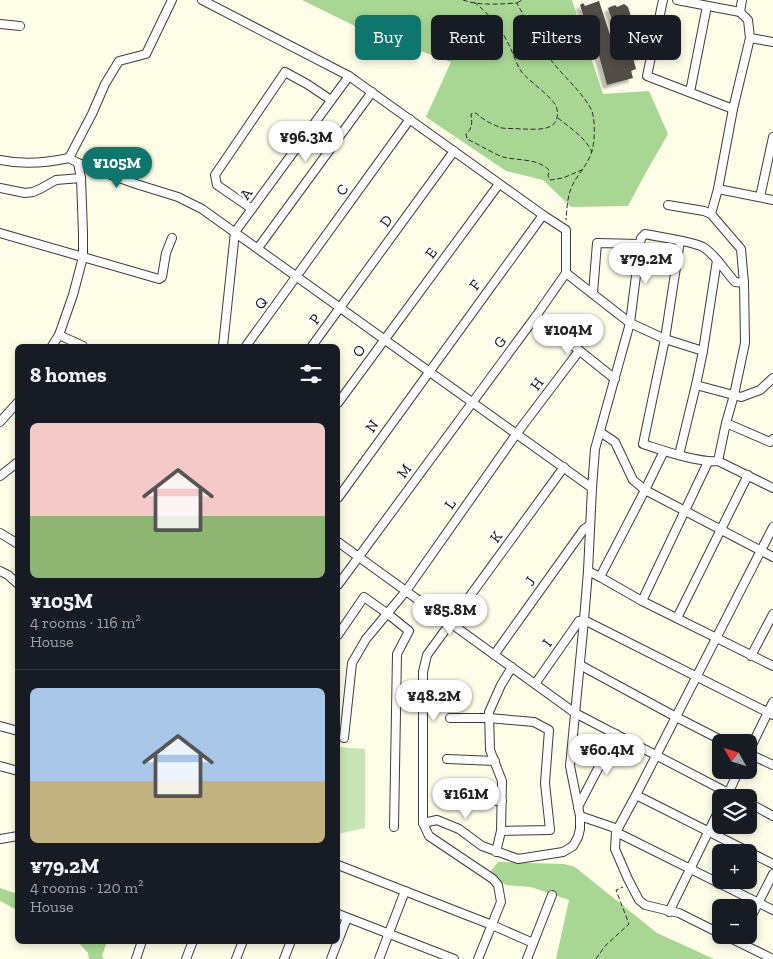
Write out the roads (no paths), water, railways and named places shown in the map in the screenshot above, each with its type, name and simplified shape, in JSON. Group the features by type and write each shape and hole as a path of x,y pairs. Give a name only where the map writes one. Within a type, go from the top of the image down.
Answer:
{"street":[{"path":"69,158 105,84 119,61 146,54 172,0"},
{"path":"202,0 349,76 372,92 566,230 566,273 630,323 665,339 703,351"},
{"path":"663,0 647,76 733,109"},
{"path":"677,0 702,3 740,12 748,20 750,38 711,214"},
{"path":"740,12 742,0"},
{"path":"690,92 702,3"},
{"path":"0,24 20,26"},
{"path":"750,38 773,42"},
{"path":"252,209 217,185 215,175 285,72 331,100"},
{"name":"A","path":"235,232 349,76"},
{"path":"258,248 372,92"},
{"name":"C","path":"297,276 410,119"},
{"path":"760,197 773,137"},
{"name":"D","path":"341,307 454,152"},
{"path":"0,160 28,163 52,162 69,158 136,184 178,196 202,209 592,488"},
{"path":"53,344 60,335 83,257 81,178 78,163"},
{"path":"0,188 25,193 33,192 56,180 81,178"},
{"name":"E","path":"385,339 499,184"},
{"path":"718,189 773,200"},
{"path":"668,205 711,214 741,250 744,283 745,342 718,461"},
{"name":"F","path":"430,371 543,215"},
{"path":"223,344 235,232"},
{"path":"0,233 159,279 162,277 166,253 172,238"},
{"path":"478,959 501,902 498,885 493,879 429,836 423,823 437,820 459,829 482,846 518,859 563,852 573,846 578,836 580,816 570,766 588,571 589,526 595,449 630,323 641,238 644,234 680,241 703,248 717,260 735,282 744,283"},
{"path":"680,241 665,339 643,444 708,462 718,461 773,488"},
{"path":"593,293 597,243 640,244"},
{"path":"679,455 703,351 717,260"},
{"name":"G","path":"472,402 566,273"},
{"name":"Q","path":"247,344 297,276"},
{"name":"P","path":"313,344 341,307"},
{"path":"536,316 615,379"},
{"path":"60,335 80,344"},
{"name":"O","path":"340,400 385,339"},
{"name":"H","path":"517,433 579,351"},
{"name":"N","path":"340,495 430,371"},
{"path":"696,385 741,397 760,390 773,378"},
{"name":"M","path":"340,582 472,402"},
{"path":"0,422 14,412"},
{"path":"726,423 770,442 773,439"},
{"path":"600,432 615,442 633,480 645,490 773,557"},
{"name":"L","path":"344,738 352,663 366,639 406,591 517,433"},
{"path":"600,577 664,451"},
{"path":"642,601 708,462"},
{"path":"0,476 15,464"},
{"name":"K","path":"423,823 424,672 426,655 564,467"},
{"path":"677,618 748,475"},
{"name":"J","path":"494,654 584,530 589,526"},
{"path":"712,929 679,913 645,905 638,900 615,849 616,832 697,678 773,527"},
{"path":"0,534 15,542"},
{"path":"340,544 575,713 716,789"},
{"path":"0,571 15,581"},
{"path":"588,571 642,601 773,666"},
{"path":"340,631 364,597 409,631 397,654 394,827"},
{"path":"751,656 773,614"},
{"path":"584,620 770,714"},
{"name":"I","path":"535,684 579,621 584,620"},
{"path":"580,665 712,735"},
{"path":"496,852 501,831 502,781 490,750 488,712 512,667"},
{"path":"758,736 770,714 773,702"},
{"path":"450,718 489,718 534,722 549,730 545,783 550,830 501,831"},
{"path":"0,726 15,731"},
{"path":"578,808 616,734"},
{"path":"758,758 773,765"},
{"path":"447,759 494,761"},
{"path":"0,766 15,770"},
{"path":"636,795 773,864"},
{"path":"449,799 502,801"},
{"path":"757,807 773,816"},
{"path":"580,816 615,828 616,832 773,910"},
{"path":"669,912 712,826"},
{"path":"0,839 15,836"},
{"path":"340,866 533,943"},
{"path":"758,903 773,874"},
{"path":"379,959 405,891"},
{"path":"527,959 552,895"},
{"path":"340,915 454,959"},
{"path":"340,936 347,918"},
{"path":"136,959 141,944"},
{"path":"186,959 192,944"},
{"path":"236,959 242,944"},
{"path":"284,959 289,944"},
{"path":"331,959 337,944"},
{"path":"749,944 773,959"},
{"path":"430,959 433,951"}]}
